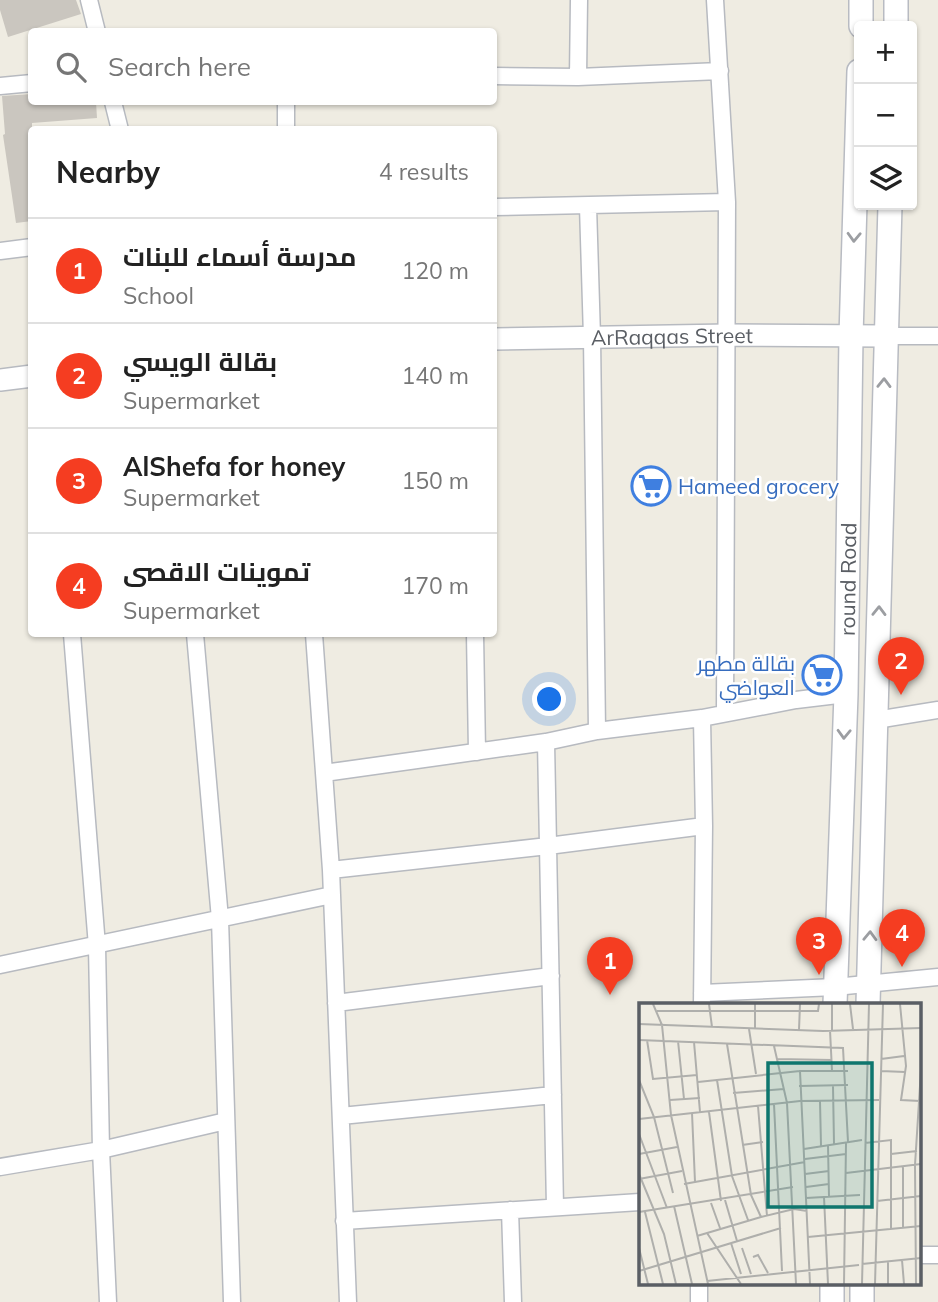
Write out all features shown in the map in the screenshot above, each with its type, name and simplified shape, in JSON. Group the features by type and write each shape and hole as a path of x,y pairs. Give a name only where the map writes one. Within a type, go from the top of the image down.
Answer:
{"main road":[{"path":"861,0 861,21"},
{"path":"895,21 896,0"},
{"name":"round Road","path":"835,996 846,694 851,336 859,84"},
{"name":"round Road","path":"868,994 890,210"},
{"path":"832,1284 832,1302"},
{"path":"862,1284 862,1302"}],"street":[{"path":"89,0 96,28"},
{"path":"578,77 579,0"},
{"path":"715,0 727,202 724,713"},
{"path":"497,76 578,77 720,71"},
{"path":"0,86 28,83"},
{"path":"114,105 119,126"},
{"path":"286,105 286,126"},
{"path":"497,206 727,202"},
{"path":"588,206 597,731"},
{"path":"0,251 28,248"},
{"name":"ArRaqqas Street","path":"497,339 727,335 885,336"},
{"path":"885,336 938,336"},
{"path":"0,380 28,376"},
{"path":"72,637 97,946 101,1150 108,1302"},
{"path":"195,637 220,919 232,1302"},
{"path":"314,637 331,870 348,1302"},
{"path":"475,637 477,752"},
{"path":"324,774 846,694"},
{"path":"876,720 938,710"},
{"path":"702,718 702,999 868,994 938,977"},
{"path":"546,742 555,1207"},
{"path":"331,870 704,826"},
{"path":"0,965 332,895"},
{"path":"336,1003 551,976"},
{"path":"341,1116 553,1095"},
{"path":"0,1167 101,1150 226,1121"},
{"path":"344,1221 639,1202"},
{"path":"510,1210 513,1302"},
{"path":"920,1255 938,1255"},
{"path":"699,1284 699,1302"}],"building":[{"path":"0,0 76,0 81,14 37,28 28,28 28,31 8,37 0,10"},
{"path":"28,94 28,105 96,105 97,118 32,123 32,126 28,126 28,222 16,223 3,135 2,96"}],"place":[{"name":"Hameed grocery","path":"651,486"},
{"name":"بقالة مطهر العواضي","path":"822,675"},
{"name":"بقالة الويسي","path":"901,695"},
{"name":"تموينات الاقصى","path":"902,967"},
{"name":"AlShefa for honey","path":"819,975"},
{"name":"مدرسة أسماء للبنات","path":"610,995"}]}
